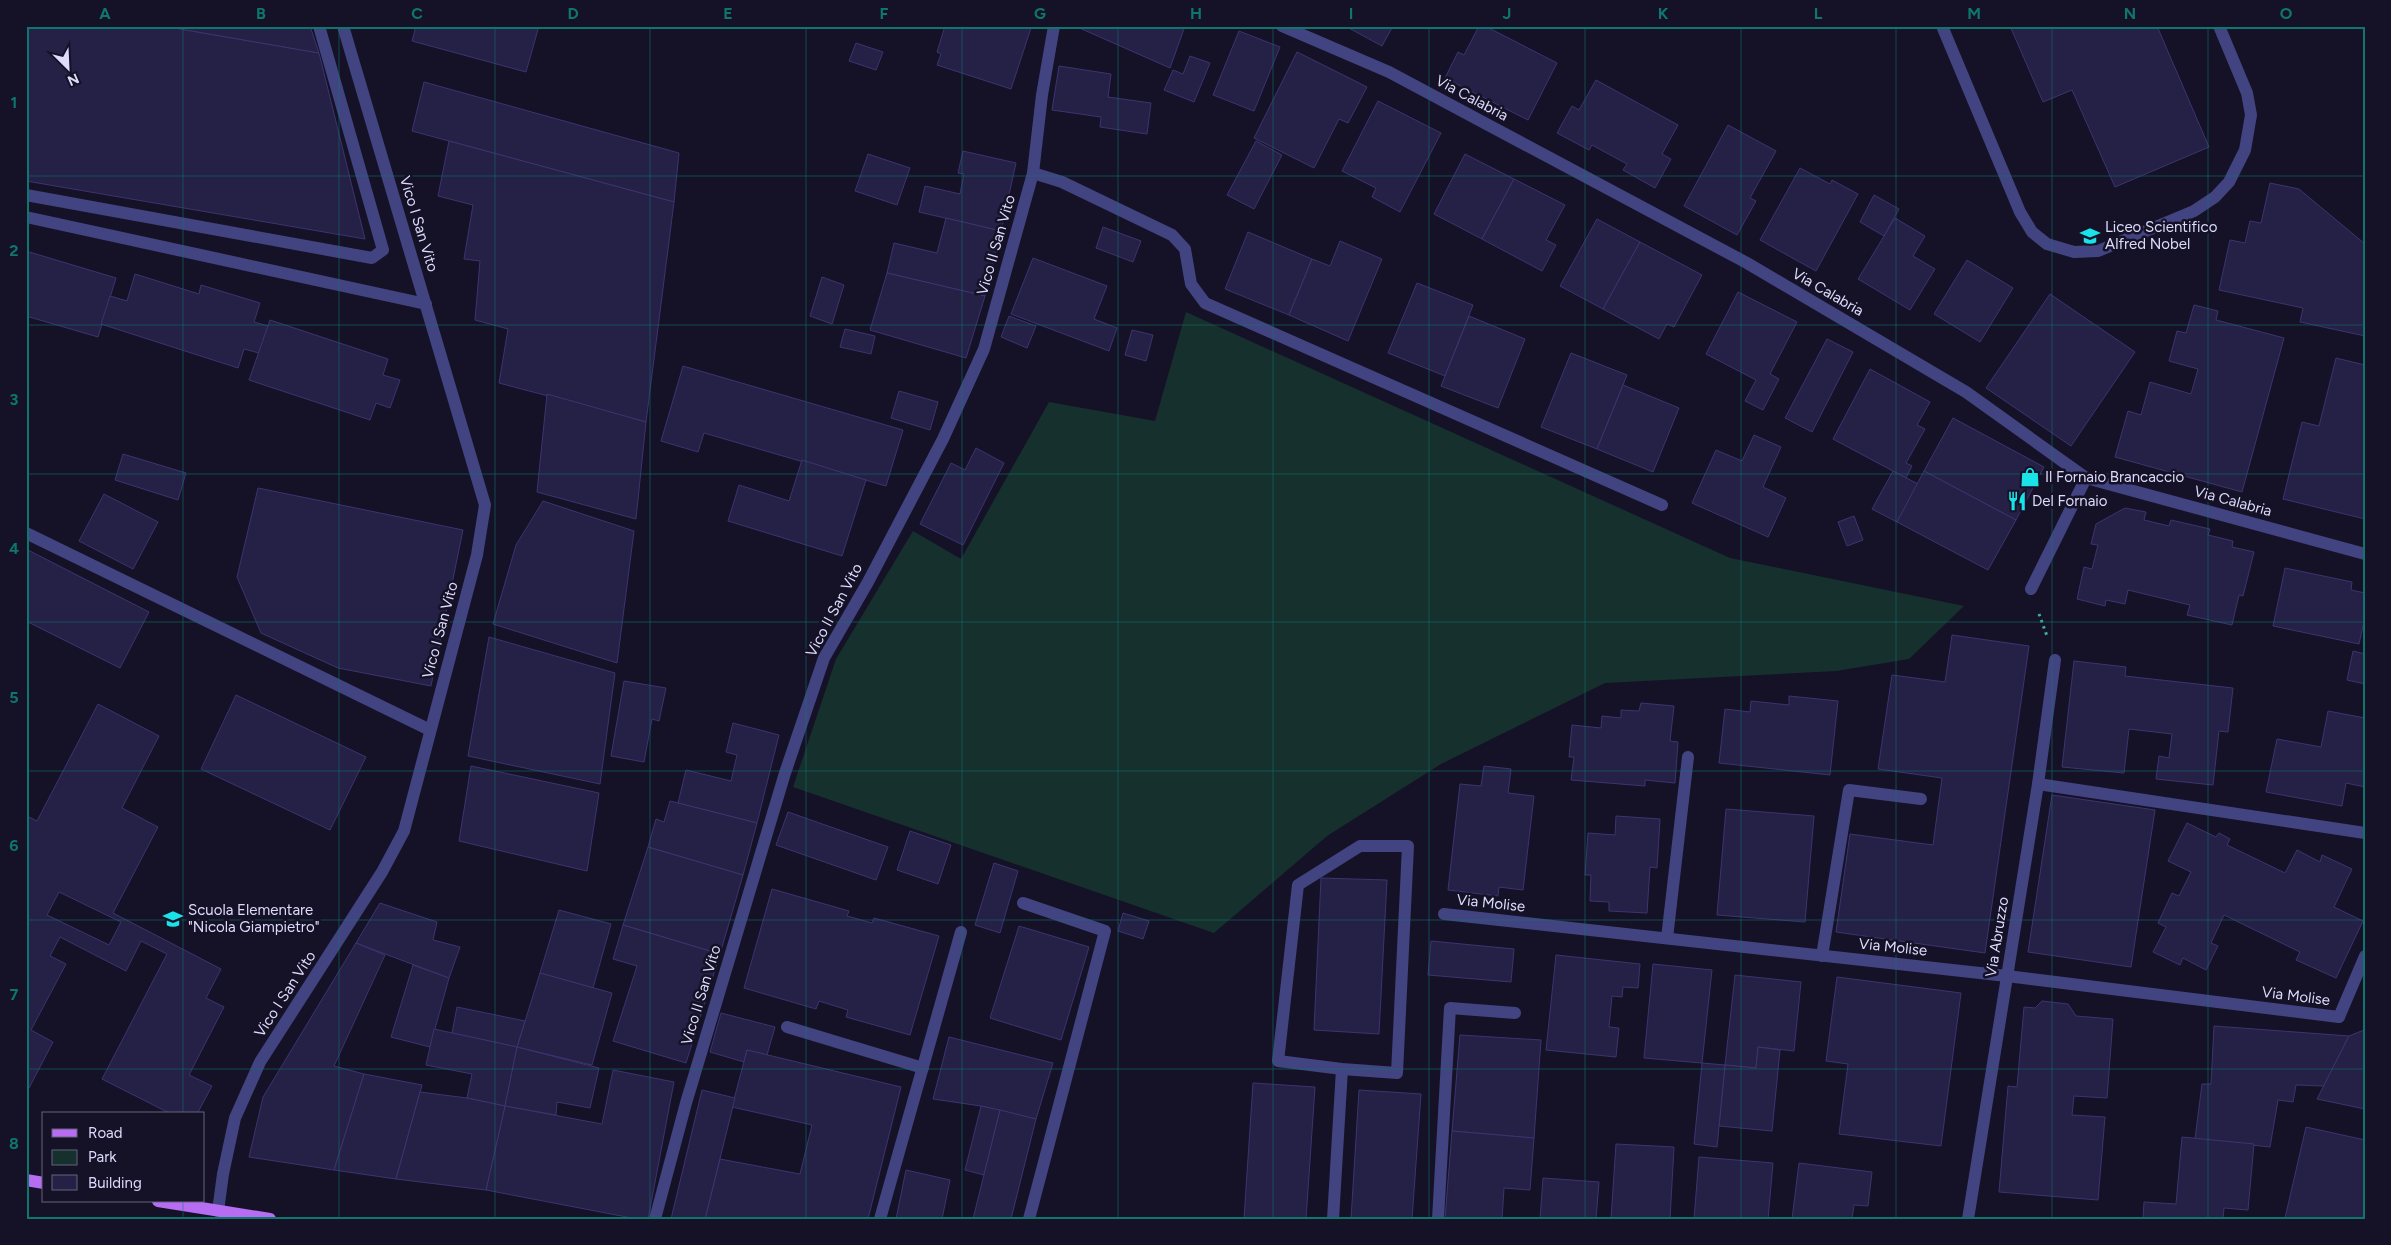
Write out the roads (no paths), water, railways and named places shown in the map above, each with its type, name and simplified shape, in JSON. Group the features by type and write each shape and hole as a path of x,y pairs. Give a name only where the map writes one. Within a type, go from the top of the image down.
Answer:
{"main road":[{"path":"26,1180 42,1183"},
{"path":"164,1202 270,1219"}],"street":[{"path":"26,195 372,258 383,250 319,26"},
{"name":"Vico I San Vito","path":"218,1211 223,1174 239,1110 260,1062 382,872 404,831 477,555 485,505 343,26"},
{"name":"Vico II San Vito","path":"655,1219 689,1094 782,783 824,658 868,582 944,439 984,349 1034,173 1042,95 1054,26"},
{"name":"Via Calabria","path":"1282,26 1389,72 1747,263 1966,392 2086,478 2365,554"},
{"path":"1942,26 2020,212 2032,232 2047,244 2074,252 2098,251 2194,211 2216,197 2229,182 2245,150 2251,115 2247,93 2219,26"},
{"path":"1034,173 1062,182 1172,235 1185,249 1191,284 1205,303 1662,505"},
{"path":"26,217 426,304"},
{"path":"2031,589 2086,478"},
{"path":"26,533 430,730"},
{"name":"Via Abruzzo","path":"1968,1219 2038,784 2055,660"},
{"path":"1667,938 1688,757"},
{"path":"2038,784 2365,833"},
{"path":"1822,956 1849,790 1921,799"},
{"path":"1360,846 1408,846 1398,1073 1342,1069 1278,1061 1298,885 1360,846"},
{"path":"1023,903 1105,931 1029,1219"},
{"name":"Via Molise","path":"1444,914 2007,976 2338,1017 2365,956"},
{"path":"880,1219 961,932"},
{"path":"1438,1219 1450,1008 1515,1013"},
{"path":"787,1027 923,1068"},
{"path":"1333,1219 1342,1069"}],"place":[{"name":"Liceo Scientifico Alfred Nobel","path":"2090,236"},
{"name":"Il Fornaio Brancaccio","path":"2030,477"},
{"name":"Del Fornaio","path":"2017,501"},
{"name":"Scuola Elementare \"Nicola Giampietro\"","path":"173,919"}]}
